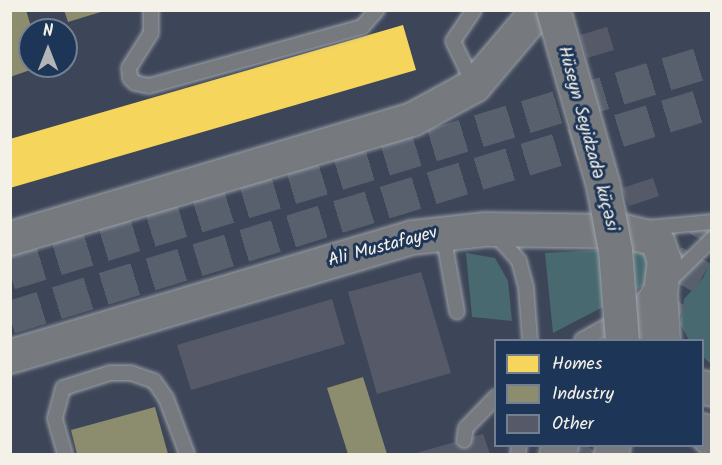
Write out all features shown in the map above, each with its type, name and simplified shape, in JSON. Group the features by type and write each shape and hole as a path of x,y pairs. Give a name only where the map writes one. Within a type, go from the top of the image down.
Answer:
{"main road":[{"path":"484,74 507,10"},
{"path":"10,238 393,126 441,105 484,74 530,19 542,10"},
{"name":"Hüseyn Seyidzadə küçəsi","path":"553,10 607,206 621,297 622,339"},
{"name":"Ali Mustafayev","path":"10,356 402,240 442,232 485,229 624,231 658,243 664,260 660,291 629,339"},
{"path":"660,291 663,339"}],"lane":[{"path":"151,10 151,33 129,68 130,78 135,83 149,86 362,27 377,10"},
{"path":"474,10 453,41 484,74"},
{"path":"624,231 711,222"},
{"path":"485,229 501,238 519,261 526,287 530,339"},
{"path":"442,232 457,312"},
{"path":"584,339 660,291 711,239"},
{"path":"65,454 55,418 63,388 110,374 131,374 154,381 160,389 187,454"},
{"path":"464,440 465,428 494,398"}],"green space":[{"path":"635,248 646,255 649,283 553,333 545,253"},
{"path":"466,253 495,258 508,281 512,321 472,317"},
{"path":"711,260 712,364 704,358 704,339 688,339 680,324 684,299 703,278"}],"building: Homes":[{"path":"403,25 416,70 10,188 10,139"}],"building: Industry":[{"path":"10,10 26,10 28,18 18,18 18,74 10,77"},
{"path":"64,10 104,10 78,19 67,18"},
{"path":"363,377 387,454 348,454 327,388"},
{"path":"155,407 168,454 77,454 71,430"}],"building: Other":[{"path":"607,27 614,50 587,58 580,35"},
{"path":"653,178 659,196 629,206 622,188"},
{"path":"421,272 451,373 377,394 348,292"},
{"path":"332,299 345,344 191,390 177,345"},
{"path":"483,434 490,454 413,454"}],"tunnel":[{"path":"10,273 712,60"},
{"path":"10,317 712,102"},
{"path":"655,326 712,226"},
{"path":"583,454 587,447"}]}
